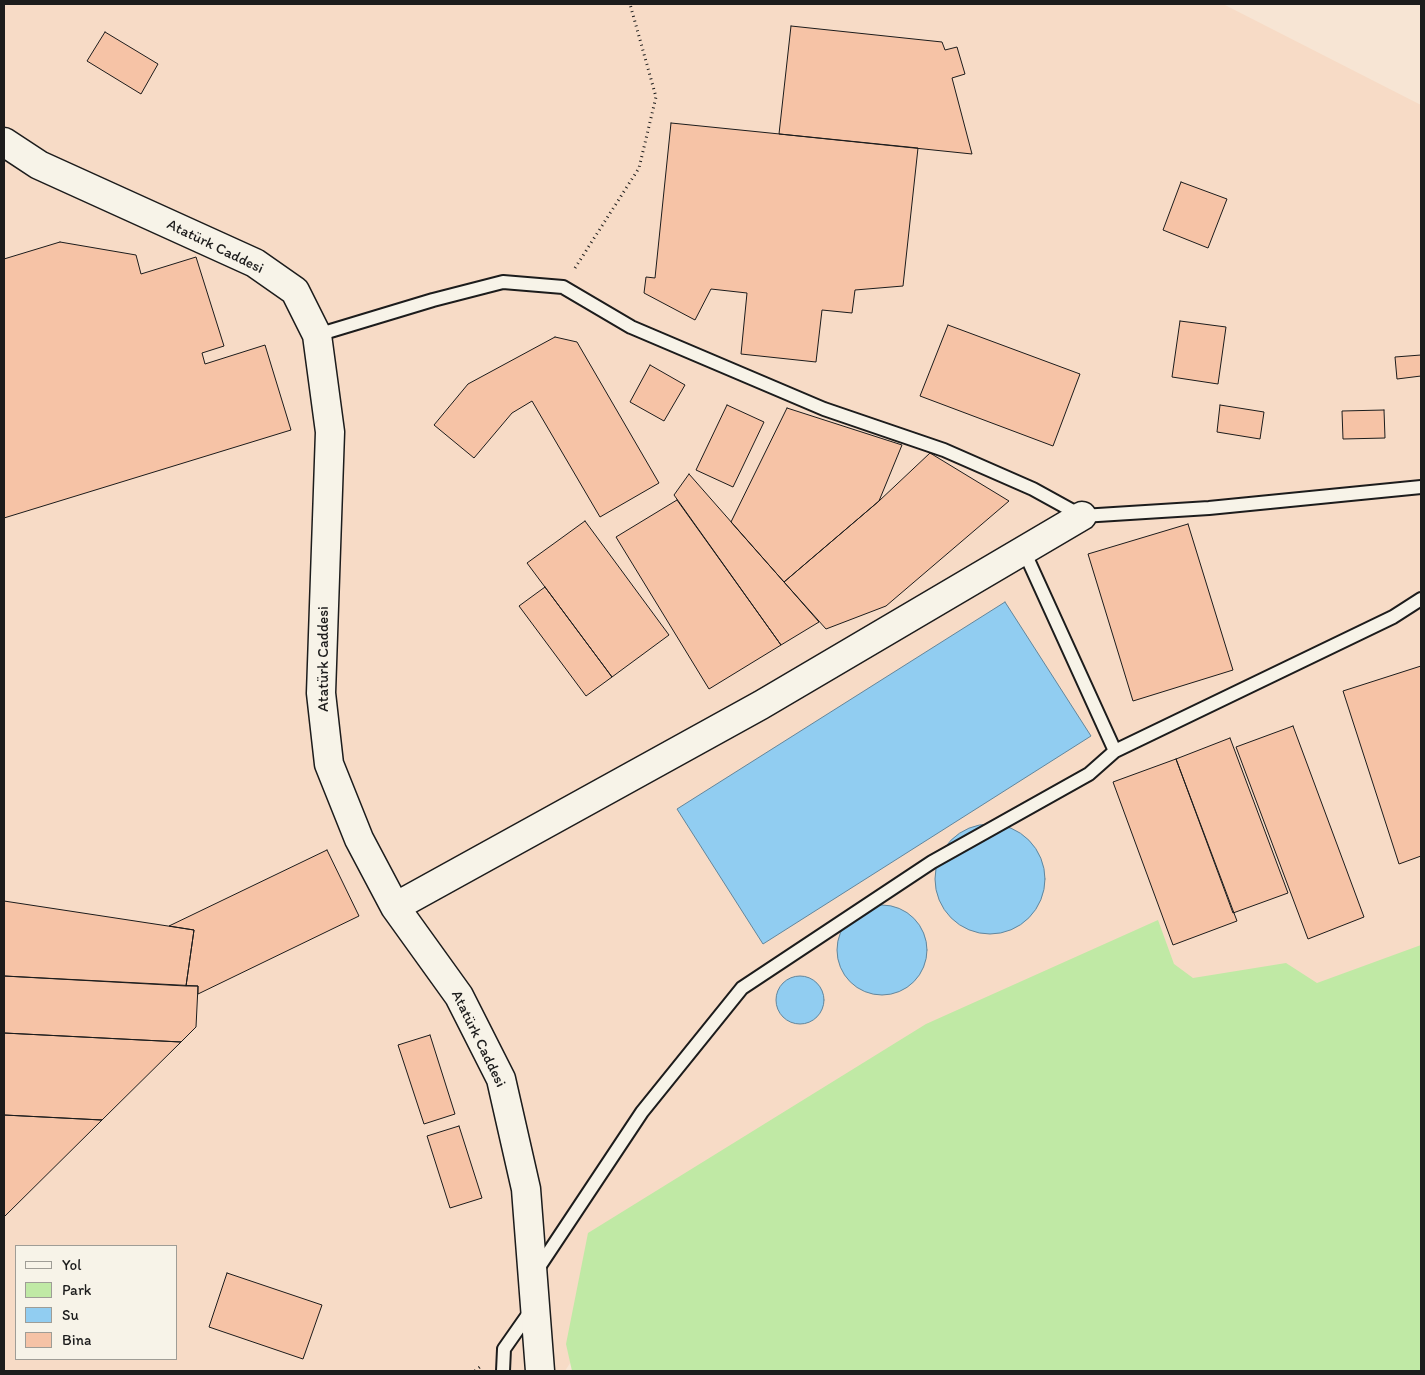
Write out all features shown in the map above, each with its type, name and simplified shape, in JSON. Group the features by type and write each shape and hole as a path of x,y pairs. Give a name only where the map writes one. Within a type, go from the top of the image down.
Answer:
{"street":[{"name":"Atatürk Caddesi","path":"4,142 39,165 254,263 294,291 317,335 330,432 321,692 329,764 359,839 395,907 459,996 501,1079 526,1189 540,1371"},
{"path":"395,907 761,705 1082,516"}],"lane":[{"path":"317,335 433,300 503,282 563,287 631,327 824,409 953,454 1033,489 1082,516 1209,508 1421,487"},
{"path":"1024,551 1115,751"},
{"path":"532,1276 642,1112 742,988 932,862 1089,774 1115,751 1393,617 1421,599"},
{"path":"503,1371 504,1349 535,1305"}],"path":[{"path":"563,287 639,168 656,97 630,4"}],"shaded area":[{"path":"4,4 1223,4 1421,105 1421,976 648,1239 565,1371 4,1371"}],"green space":[{"path":"1158,920 1174,964 1193,978 1286,963 1317,983 1421,945 1421,1371 572,1371 566,1344 588,1233 926,1024"}],"water":[{"path":"1005,602 1091,736 763,944 677,809"},
{"path":"990,824 1011,828 1029,840 1041,858 1045,879 1041,900 1029,918 1011,930 990,934 969,930 951,918 939,900 935,879 939,858 951,840 969,828"},
{"path":"873,905 891,905 907,912 920,925 927,941 927,959 920,975 907,988 891,995 873,995 857,988 844,975 837,959 837,941 844,925 857,912"},
{"path":"800,976 809,978 817,983 822,991 824,1000 822,1009 817,1017 809,1022 800,1024 791,1022 783,1017 778,1009 776,1000 778,991 783,983 791,978"}],"building":[{"path":"791,26 942,42 945,50 957,47 965,74 952,78 972,154 779,134"},
{"path":"105,32 158,64 141,94 87,61"},
{"path":"671,123 918,148 903,286 855,290 852,313 822,310 816,362 741,354 747,293 711,289 695,320 644,293 646,277 655,278"},
{"path":"1181,182 1227,199 1208,248 1163,230"},
{"path":"60,242 136,255 141,274 196,257 224,346 202,353 205,364 265,345 291,430 4,518 4,259"},
{"path":"1180,321 1226,327 1218,384 1172,377"},
{"path":"948,325 1080,374 1053,446 920,396"},
{"path":"555,337 577,342 659,483 600,517 532,401 512,413 474,458 434,425 468,384"},
{"path":"1421,355 1421,376 1397,379 1395,357"},
{"path":"650,365 685,385 664,421 630,402"},
{"path":"727,405 764,422 733,487 696,470"},
{"path":"1220,405 1264,412 1260,439 1217,432"},
{"path":"787,408 902,445 879,501 784,582 731,522"},
{"path":"1384,410 1385,438 1343,439 1342,411"},
{"path":"930,453 1009,501 886,606 826,629 784,582 879,501"},
{"path":"689,474 819,622 781,645 674,495"},
{"path":"677,500 781,645 709,689 616,537"},
{"path":"585,521 669,635 612,677 527,563"},
{"path":"1188,524 1233,670 1133,701 1088,554"},
{"path":"545,587 612,677 586,696 519,606"},
{"path":"1421,666 1421,856 1399,864 1343,691"},
{"path":"1293,726 1364,917 1308,939 1236,747"},
{"path":"1230,738 1288,893 1233,913 1176,759"},
{"path":"1176,759 1237,921 1173,945 1113,782"},
{"path":"327,850 359,916 198,994 198,986 186,986 194,930 169,926"},
{"path":"4,901 194,930 186,986 4,976"},
{"path":"4,976 198,986 196,1027 181,1042 4,1033"},
{"path":"4,1033 181,1042 102,1120 4,1115"},
{"path":"430,1035 455,1114 424,1124 398,1045"},
{"path":"4,1115 102,1120 4,1217"},
{"path":"459,1126 482,1198 450,1208 427,1136"},
{"path":"227,1273 322,1305 303,1359 209,1327"}]}
